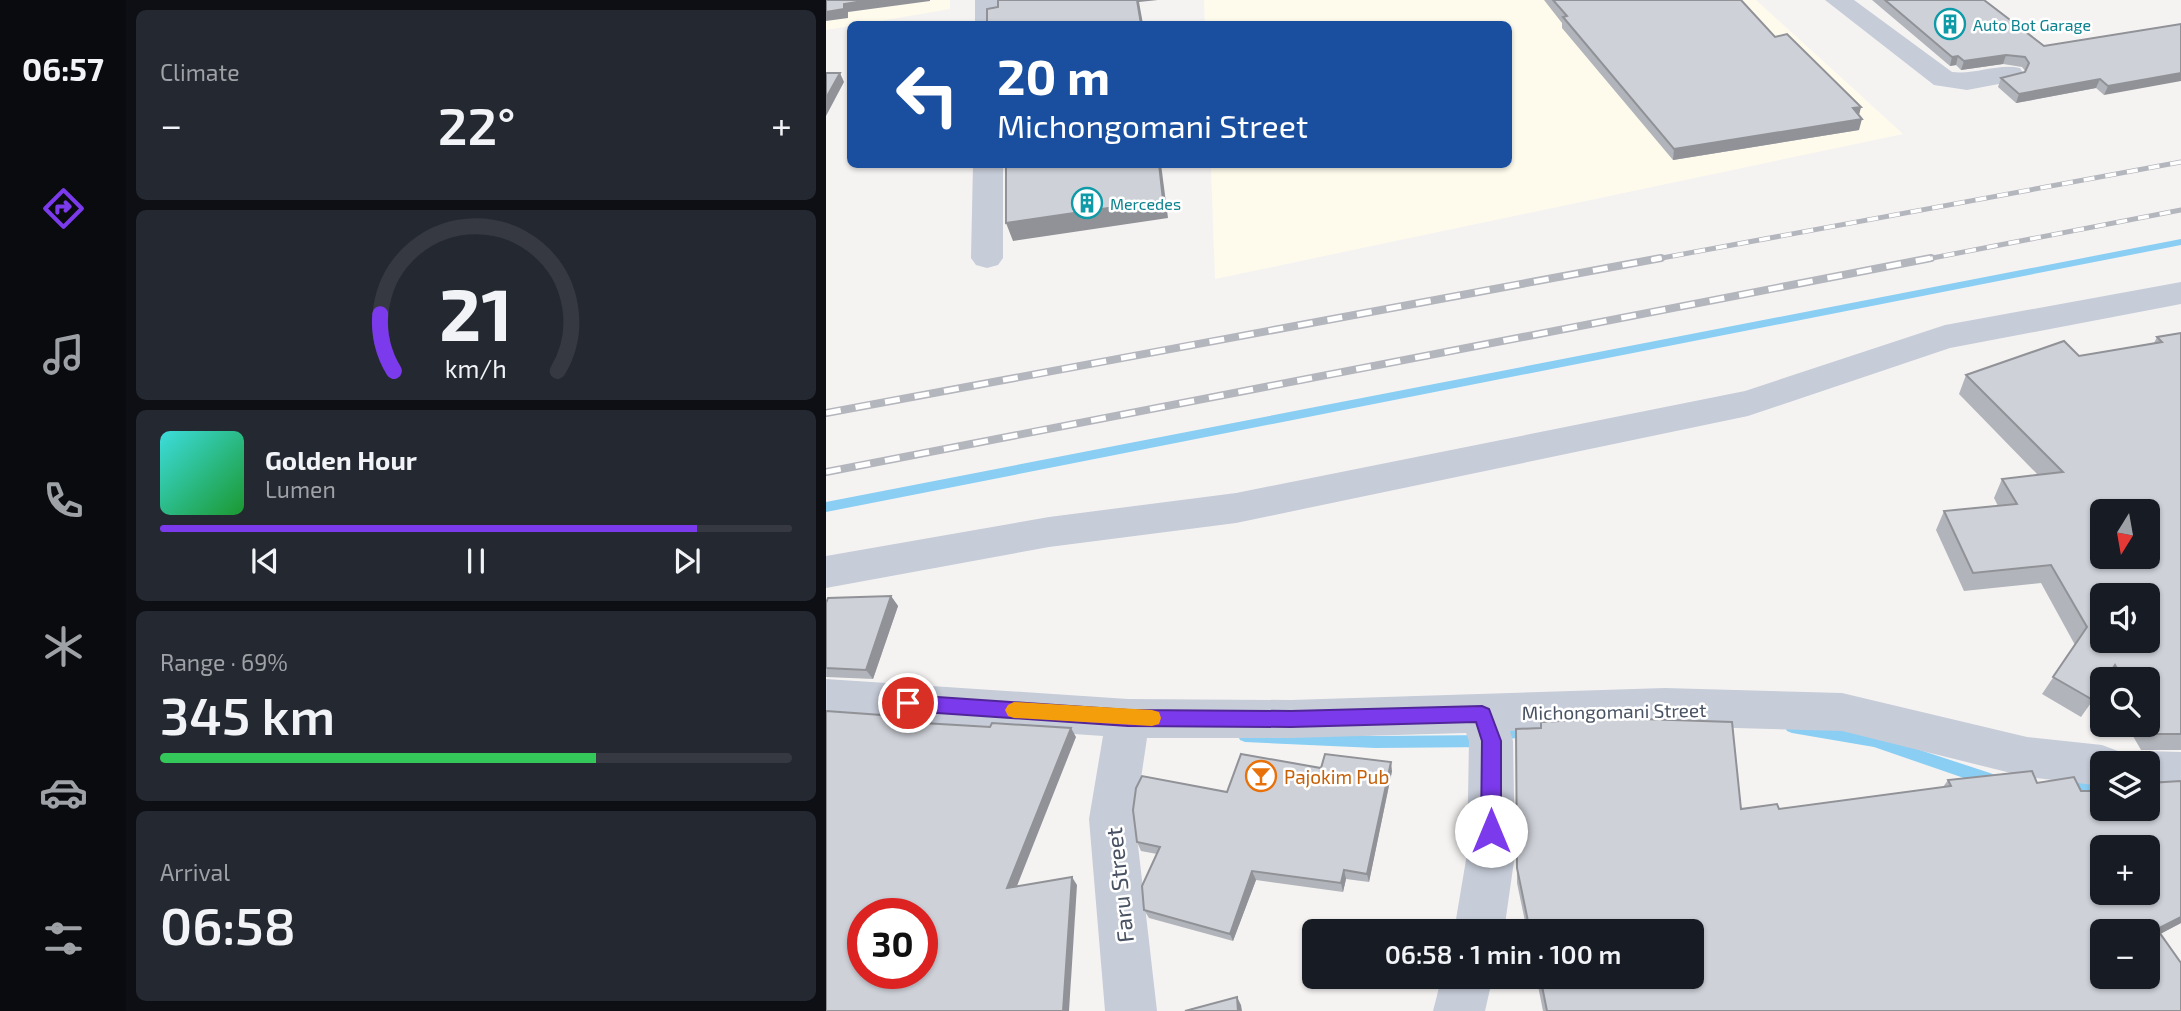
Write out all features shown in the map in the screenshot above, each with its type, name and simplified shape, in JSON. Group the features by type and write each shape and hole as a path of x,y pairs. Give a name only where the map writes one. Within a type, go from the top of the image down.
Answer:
{"street":[{"path":"988,0 988,21"},
{"path":"1839,0 1944,79 1967,82 2010,74"},
{"path":"987,258 988,168"},
{"path":"826,572 1049,532 1236,508 1748,403 1945,337 2181,293"},
{"name":"Michongomani Street","path":"826,698 1128,718 1291,719 1665,707 1842,712 2027,757 2090,765"},
{"path":"1481,919 1491,854 1491,741 1482,714"},
{"name":"Faru Street","path":"1128,718 1112,819 1131,1011"},
{"path":"2160,772 2181,773"},
{"path":"1459,1011 1465,989"}],"shaded area":[{"path":"826,0 950,0 950,9 879,21 847,21 847,26 826,30"},
{"path":"1204,0 1756,0 1903,134 1215,279 1211,168 1512,168 1512,21 1205,21"}],"building":[{"path":"826,0 869,0 844,4 844,9 826,12"},
{"path":"998,0 1137,0 1140,21 987,21 987,9 998,7"},
{"path":"1553,0 1741,0 1775,37 1787,34 1861,107 1853,108 1862,119 1674,149 1563,17 1567,16"},
{"path":"1885,0 1984,0 2044,46 2181,24 2181,73 2108,86 2100,79 2019,94 2001,78 2025,72 2029,63 2025,57 2006,55 1964,61 1958,56 1952,57"},
{"path":"826,73 840,73 826,98"},
{"name":"Mercedes","path":"1006,168 1159,168 1163,200 1006,223"},
{"path":"2181,333 2181,734 2160,734 2160,667 2090,667 2090,698 2053,677 2087,627 2051,565 1973,573 1944,511 2017,504 2002,479 2063,472 1966,375 2064,341 2079,356 2162,342 2157,337"},
{"path":"891,596 866,670 826,668 828,598"},
{"path":"826,711 909,717 907,722 990,727 992,723 1071,728 1007,888 1072,877 1063,1011 826,1011"},
{"path":"1613,718 1732,722 1741,809 1777,804 1779,809 1951,786 1948,780 2032,771 2037,783 2074,777 2081,791 2090,791 2090,821 2160,821 2160,782 2181,781 2181,917 2160,928 2160,919 2090,919 2090,989 2160,989 2160,933 2181,963 2181,1011 1547,1011 1543,989 1704,989 1704,919 1528,919 1517,868 1516,729 1541,728 1541,722"},
{"path":"1241,754 1321,768 1325,754 1391,762 1367,874 1344,870 1341,883 1252,871 1230,934 1144,910 1142,886 1160,847 1137,842 1133,810 1136,788 1142,776 1227,792"},
{"path":"1237,997 1238,1011 1185,1011"}],"waterway":[{"path":"826,507 2181,242"},
{"path":"1792,727 1874,741 1990,780"},
{"path":"1245,736 1375,742 1491,741 1507,733 1533,731"},
{"path":"2067,789 2090,790"}],"railway":[{"path":"1651,260 2181,162"},
{"path":"1922,260 2181,210"},
{"path":"826,413 1661,258"},
{"path":"826,472 1931,258"}],"slow traffic":[{"path":"1014,710 1152,718"}],"place":[{"name":"Auto Bot Garage","path":"1950,24"},
{"name":"Mercedes","path":"1087,203"},
{"name":"Pajokim Pub","path":"1261,776"}],"route":[{"path":"908,703 1128,718 1291,719 1482,714 1491,741 1491,831"}]}
